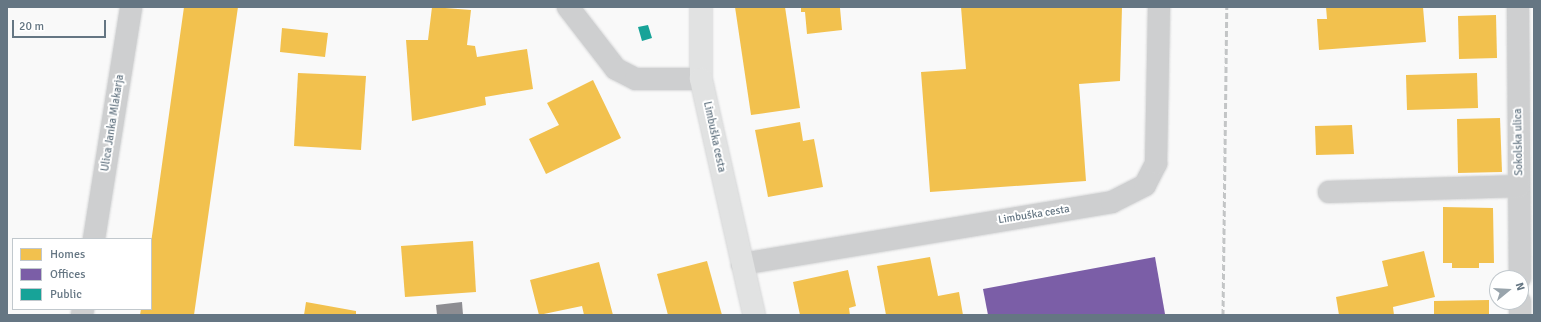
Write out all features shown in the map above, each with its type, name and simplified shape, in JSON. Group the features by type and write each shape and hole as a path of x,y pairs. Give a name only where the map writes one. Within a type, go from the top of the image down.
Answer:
{"main road":[{"name":"Limbuška cesta","path":"701,7 701,80 754,315"}],"street":[{"name":"Ulica Janka Mlakarja","path":"94,238 132,7"},
{"path":"568,7 616,69 636,79 701,80"},
{"name":"Limbuška cesta","path":"742,264 1112,202 1145,185 1156,164 1159,7"},
{"name":"Sokolska ulica","path":"1518,7 1509,186 1519,270"},
{"path":"1329,192 1509,186"}],"building: Homes":[{"path":"184,7 238,7 194,315 140,315 141,310 152,310 152,238"},
{"path":"432,7 471,10 467,45 475,46 477,57 527,49 533,89 485,97 486,105 412,121 406,40 428,40"},
{"path":"735,7 785,7 800,108 751,115"},
{"path":"801,7 843,7 840,8 842,30 807,34 805,12 801,12"},
{"path":"961,7 1122,7 1120,81 1079,84 1086,181 930,192 921,72 966,69"},
{"path":"1326,7 1423,7 1426,42 1319,50 1317,19 1327,19"},
{"path":"1496,15 1497,58 1459,59 1458,16"},
{"path":"282,28 328,33 325,57 280,52"},
{"path":"298,73 366,76 361,150 294,146"},
{"path":"1477,73 1478,108 1407,110 1406,75"},
{"path":"593,80 621,138 546,174 529,139 559,125 547,103"},
{"path":"1500,118 1502,172 1458,173 1457,119"},
{"path":"800,122 803,141 814,139 823,187 768,197 755,130"},
{"path":"1352,125 1354,154 1316,155 1315,126"},
{"path":"1443,207 1493,208 1494,263 1479,263 1479,268 1452,268 1452,263 1443,263"},
{"path":"473,241 476,292 405,297 401,246"},
{"path":"1424,251 1435,297 1393,307 1394,315 1339,315 1336,297 1388,286 1382,261"},
{"path":"930,257 938,296 959,292 963,315 886,315 877,266"},
{"path":"707,261 722,315 668,315 657,274"},
{"path":"599,262 613,315 584,315 582,306 539,315 530,280"},
{"path":"848,270 856,306 849,308 850,315 800,315 793,282"},
{"path":"1489,300 1489,315 1434,315 1434,301"},
{"path":"306,302 356,311 356,315 304,315"}],"building: Offices":[{"path":"1155,257 1165,314 988,315 983,289"}],"building: Public":[{"path":"648,25 652,38 642,41 638,27"}],"building: Industry":[{"path":"462,302 463,315 437,315 436,305"}],"railway":[{"path":"1223,315 1227,7"}]}
